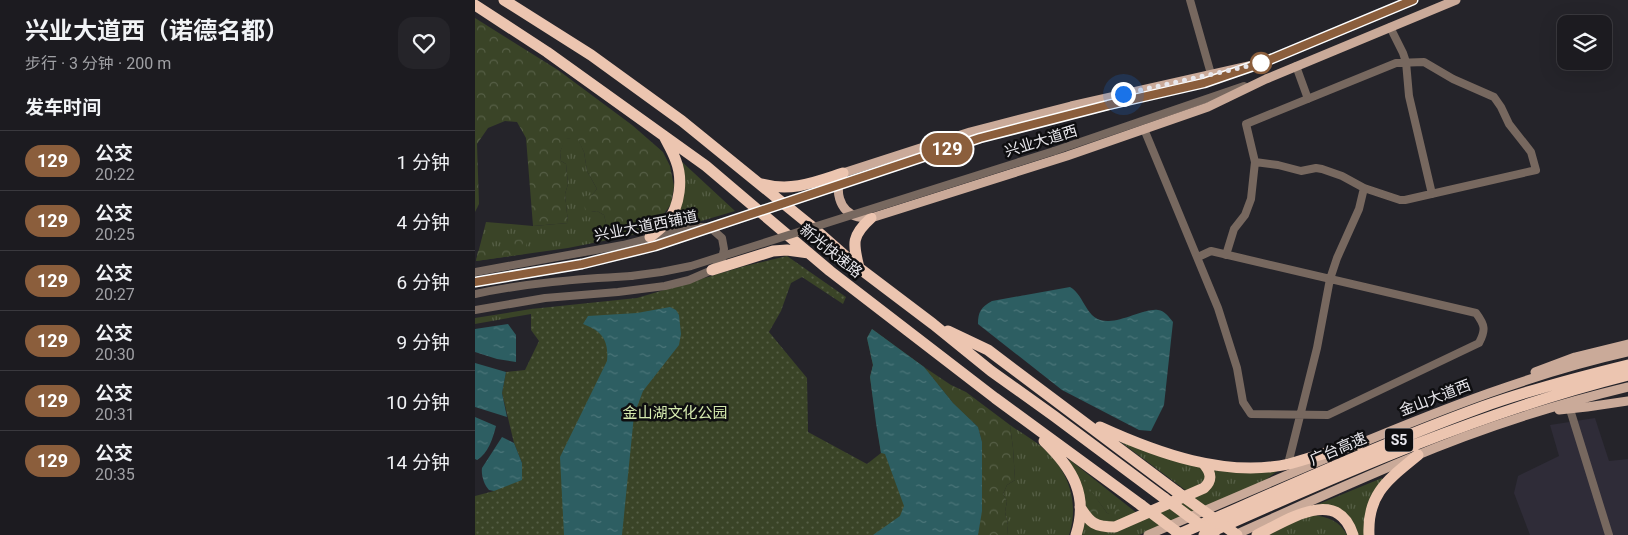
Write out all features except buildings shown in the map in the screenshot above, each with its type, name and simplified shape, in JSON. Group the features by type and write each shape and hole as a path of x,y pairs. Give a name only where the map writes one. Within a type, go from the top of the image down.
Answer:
{"highway":[{"name":"新光快速路","path":"504,0 591,55 683,120 859,268 991,371 1214,535"},
{"name":"新光快速路","path":"475,5 547,52 706,166 809,253 943,358 1179,535"},
{"path":"650,237 668,222 679,193 676,162 663,134"},
{"path":"757,182 775,187 799,187 843,173"},
{"path":"859,268 854,241 856,234 871,218"},
{"path":"713,270 773,251 787,250 809,253"},
{"path":"933,324 988,350 1236,535"},
{"path":"943,358 968,384 1045,441 1063,459 1075,479 1080,506 1079,527 1076,535"},
{"name":"广台高速","path":"1179,535 1384,446 1483,407 1562,382 1628,365"},
{"name":"广台高速","path":"1204,535 1335,477 1446,432 1539,400 1628,375"},
{"path":"1078,416 1129,440 1163,452 1203,463 1250,468 1288,464 1359,444"},
{"path":"1369,535 1373,503 1379,492 1384,484 1418,455"},
{"path":"1080,506 1087,519 1095,524 1105,527 1115,526 1204,488 1211,477 1210,472 1203,463"},
{"path":"1257,535 1293,517 1316,510 1334,513 1342,518 1353,535"}],"main road":[{"name":"兴业大道西","path":"1262,63 1413,0"},
{"name":"兴业大道西","path":"1266,79 1456,0"},
{"path":"1262,63 1071,106 970,132 843,173 839,180 839,198 850,213 859,218 871,218 1067,156 1208,107 1266,79"},
{"path":"1491,392 1575,357 1628,344"},
{"name":"金山大道西","path":"1149,535 1405,424 1491,392 1556,371 1628,352"},
{"path":"1569,406 1628,387"},
{"path":"1236,535 1418,455 1495,426 1537,412 1569,406 1628,401"}],"street":[{"path":"1190,0 1211,74"},
{"path":"1390,27 1406,62 1409,96 1432,194"},
{"path":"1226,255 1234,229 1245,215 1251,199 1255,162 1246,124 1396,63 1423,62 1453,79 1494,97 1509,124 1531,152 1536,170 1400,200 1364,188 1342,176 1322,169 1301,170 1255,162"},
{"name":"兴业大道西","path":"475,282 582,264 655,246 939,151 1025,126 1204,83 1262,63"},
{"path":"1297,66 1308,99"},
{"path":"1229,74 1227,79 1230,87 1234,90"},
{"name":"兴业大道西","path":"475,294 537,283 579,278 631,276 691,266 1054,151 1266,79"},
{"path":"1144,129 1218,308 1237,368 1243,402 1251,414 1328,415 1479,343 1484,333 1483,323 1476,313 1211,251 1198,257"},
{"path":"1288,464 1317,348 1330,279 1337,258 1359,209 1364,188"},
{"name":"兴业大道西铺道","path":"475,272 623,244 692,227 705,227 713,230 722,238 725,249 722,259 713,270"},
{"path":"475,310 545,298 665,286 689,280 713,270"},
{"path":"1569,406 1609,535"}],"shaded area":[{"path":"1595,418 1609,461 1628,459 1628,535 1530,535 1514,493 1518,476 1559,456 1550,425"}],"green space":[{"path":"475,18 558,70 632,125 663,152 670,166 674,186 671,204 661,218 636,234 618,238 607,227 604,215 597,211 585,210 585,196 592,195 597,189 587,171 584,152 577,138 566,139 560,152 561,161 566,164 568,184 565,194 568,223 533,226 526,138 517,122 505,121 488,128 477,144 479,204 475,212"},
{"path":"577,137 584,152 587,171 597,189 592,195 591,212 597,211 604,215 607,227 618,238 568,248 476,261 486,222 533,226 568,223 565,194 568,184 566,164 561,161 560,152 565,139"},
{"path":"680,160 735,211 664,232 676,218"},
{"path":"528,239 524,254 476,261 478,251 507,247 510,240"},
{"name":"金山湖文化公园","path":"787,256 846,297 843,304 802,277 791,283 781,311 769,332 807,378 808,432 867,464 881,453 870,377 873,365 867,338 872,329 924,367 953,403 978,427 982,442 982,511 978,535 475,535 475,496 494,491 522,463 514,443 502,393 506,372 525,370 539,341 531,330 531,309 637,298 745,266"},
{"path":"531,309 531,314 475,324 475,318"},
{"path":"924,367 951,385 966,392 1010,425 1015,480 1007,485 1003,494 1007,501 1005,512 1008,525 1007,535 978,535 982,442 978,427 953,403"},
{"path":"1010,425 1042,447 1059,465 1065,476 1072,498 1073,510 1069,535 1007,535 1008,525 1005,512 1007,501 1003,494 1007,485 1015,480"},
{"path":"1114,437 1200,465 1207,479 1188,492"},
{"path":"1070,460 1138,514 1125,520 1107,513 1082,479 1078,480 1068,462"},
{"path":"1212,468 1280,469 1264,481 1139,535 1079,535 1083,517 1099,529 1209,488"},
{"path":"1082,478 1107,513 1112,514 1118,508 1125,520 1109,524 1089,517 1078,480"},
{"path":"1382,478 1383,480 1365,535 1354,535 1337,516 1309,508"},
{"path":"1313,515 1333,520 1341,526 1347,535 1268,535 1293,522"}],"water":[{"path":"1070,287 1079,296 1090,313 1101,320 1121,319 1158,310 1165,313 1173,322 1164,405 1151,431 1139,430 1062,390 978,324 981,310 992,301"},
{"path":"670,307 676,310 679,315 681,334 679,345 643,391 634,415 622,535 564,535 560,457 607,361 607,347 603,337 595,330 583,324 588,316 637,313"},
{"path":"508,324 516,335 516,362 497,359 475,352 475,329"},
{"path":"872,329 924,367 953,403 978,427 982,442 982,511 978,535 873,535 900,516 904,506 885,454 881,453 870,377 873,365 867,338"},
{"path":"475,363 506,372 502,393 507,417 475,407"},
{"path":"475,417 496,426 487,450 477,460 475,459"},
{"path":"502,437 514,443 522,463 522,480 494,491 489,490 486,485 482,477 482,468"}],"bus line":[{"name":"129","path":"475,282 582,264 655,246 980,138 1108,105 1204,83 1262,63 1413,0"}],"route":[{"path":"1123,94 1261,63"}]}
